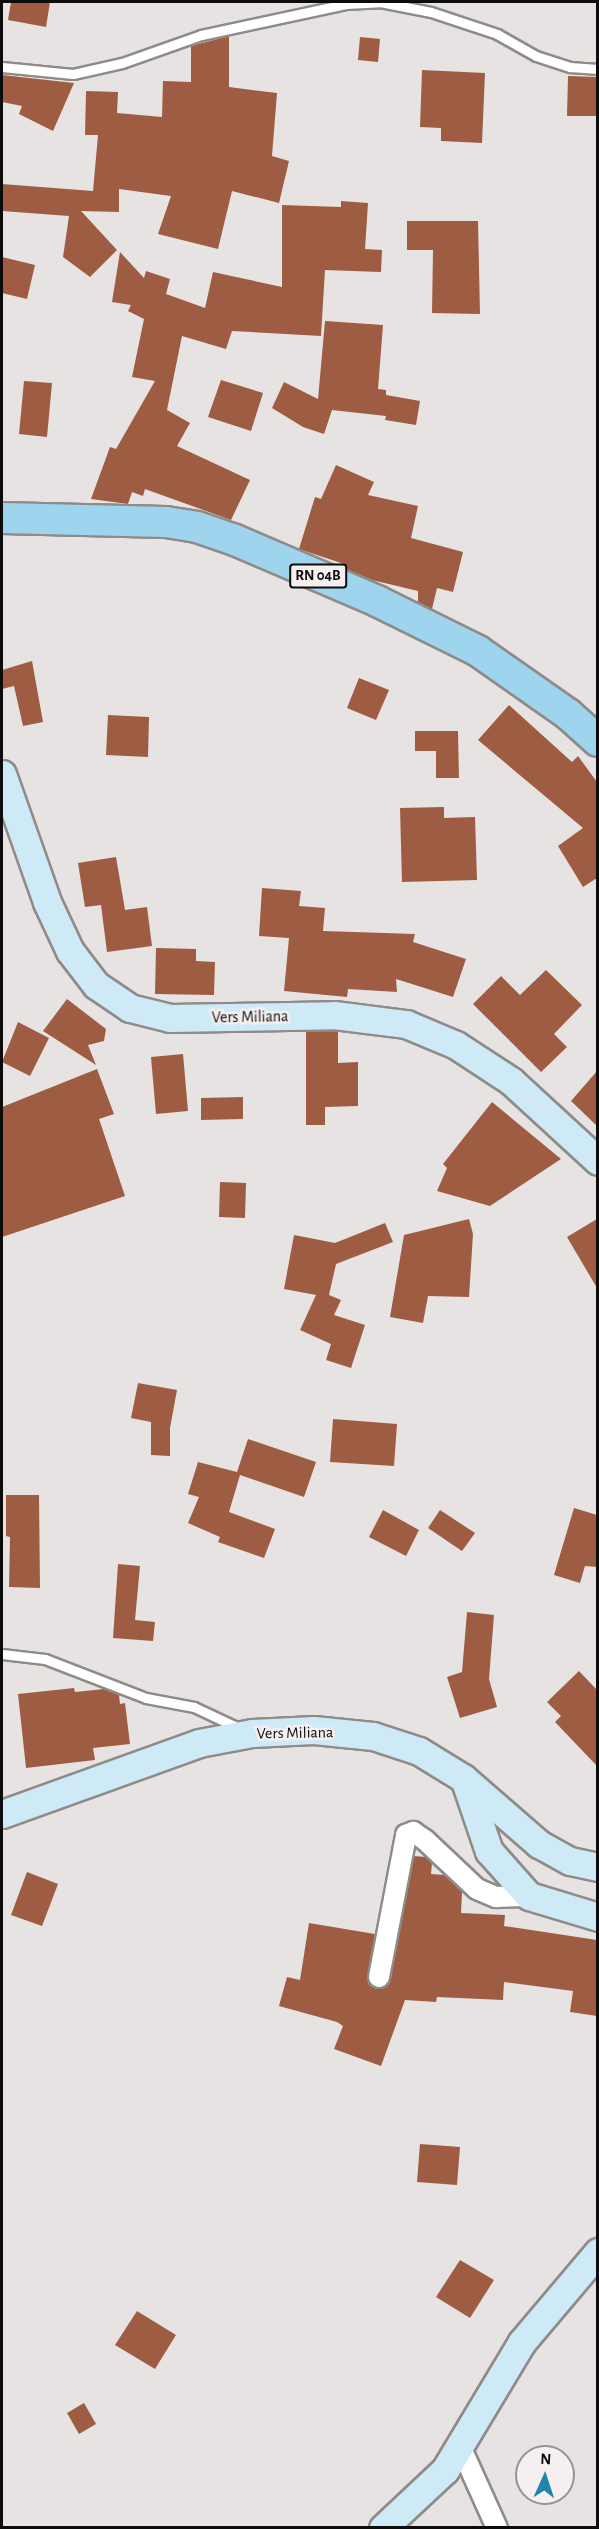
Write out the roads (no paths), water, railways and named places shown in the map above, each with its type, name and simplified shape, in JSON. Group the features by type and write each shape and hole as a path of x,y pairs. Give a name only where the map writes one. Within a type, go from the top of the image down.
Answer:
{"main road":[{"name":"RN 04B","path":"2,518 166,522 197,527 235,540 377,601 478,651 568,714 597,741"},
{"name":"Vers Miliana","path":"2,774 47,902 70,951 96,985 130,1008 170,1018 334,1015 406,1024 456,1045 511,1081 597,1161"},
{"name":"Vers Miliana","path":"2,1814 199,1743 252,1733 314,1730 374,1736 419,1751 464,1778 539,1844 570,1861 597,1867"},
{"path":"464,1778 489,1851 529,1896 597,1917"},
{"path":"382,2528 445,2470 522,2342 597,2252"}],"street":[{"path":"379,1977 406,1835 413,1832 425,1840 477,1890 496,1897 529,1896"},
{"path":"460,2446 497,2528"}],"lane":[{"path":"2,67 74,74 122,63 201,35 346,4 380,2 431,12 497,34 536,56 570,67 597,69"},
{"path":"2,1654 45,1659 146,1698 194,1707 252,1733"}]}
